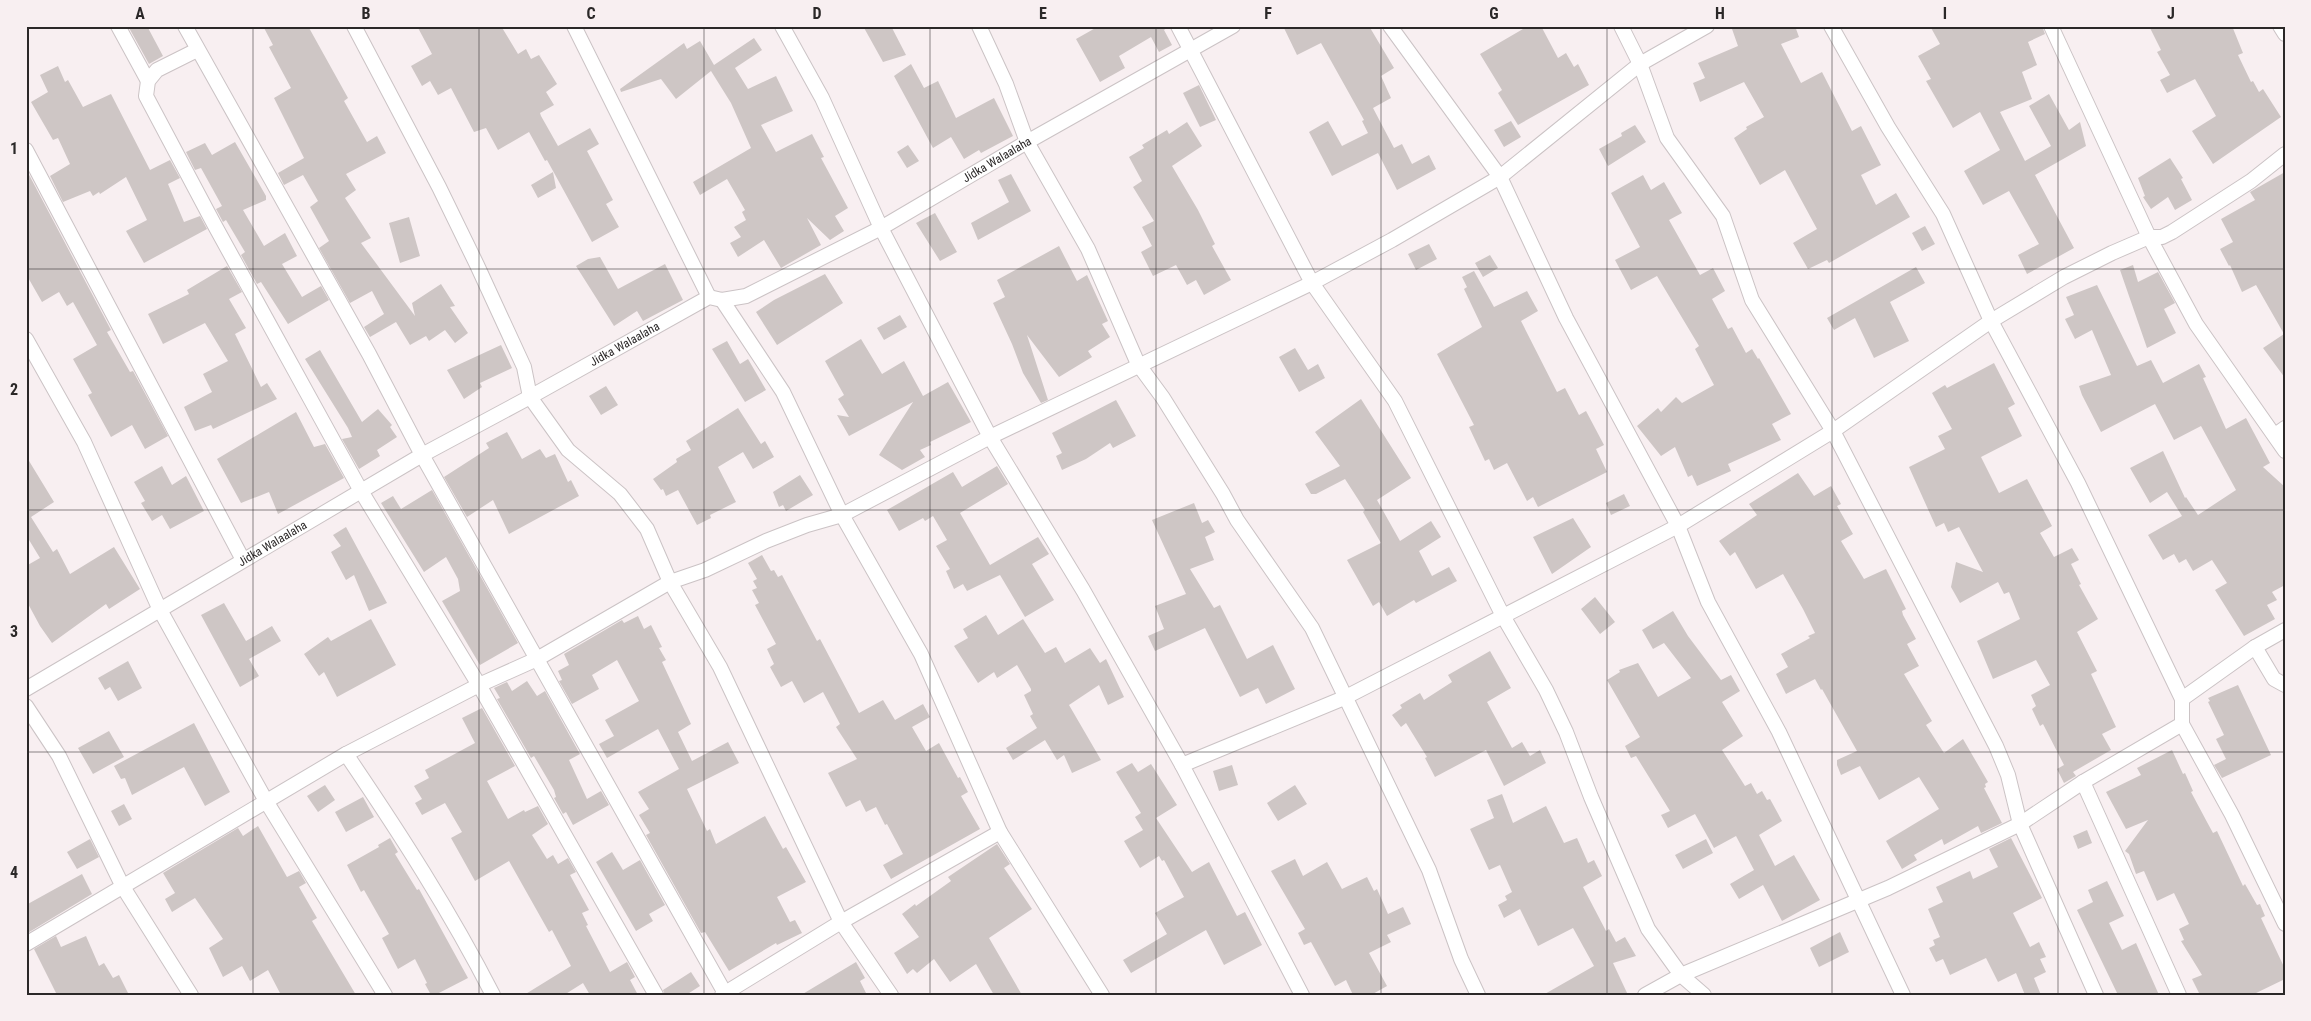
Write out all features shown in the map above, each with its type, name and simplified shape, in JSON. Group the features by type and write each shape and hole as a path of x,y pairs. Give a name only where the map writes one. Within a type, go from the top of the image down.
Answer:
{"street":[{"path":"118,26 148,81"},
{"path":"185,26 364,345 422,456 724,994 841,922 1000,832"},
{"path":"354,26 477,265 524,367 530,397 568,450 620,494 647,530 670,582 720,667 841,922 891,995"},
{"path":"574,26 715,298 783,392 842,515 921,654 1000,832 1102,995"},
{"path":"782,26 822,98 881,228 990,437 1082,590 1182,765 1302,995"},
{"path":"979,26 1006,84 1027,142 1088,249 1138,364 1163,398 1223,494 1237,520 1312,628 1344,698 1429,870 1461,959 1478,995"},
{"path":"1178,26 1189,51 1312,283 1395,401 1504,616 1546,690 1566,732 1591,797 1648,929 1680,975 1704,995"},
{"name":"Jidka Walaalaha","path":"26,689 242,560 422,456 715,298 746,296 881,228 1027,142 1233,26"},
{"path":"1390,26 1500,177 1566,318 1678,526 1708,602 1779,732 1903,995"},
{"path":"1620,26 1640,64 1667,138 1723,216 1752,300 1833,431 1996,746 2008,775 2020,824 2096,995"},
{"path":"26,944 346,754 479,684 537,659 670,582 705,570 807,525 842,515 990,437 1138,364 1312,283 1392,240 1500,177 1640,64 1708,26"},
{"path":"1831,26 1888,126 1944,214 1991,321 2078,483 2182,699 2182,724 2232,815 2285,924"},
{"path":"2051,26 2149,237 2196,324 2280,431 2285,450"},
{"path":"2280,26 2285,34"},
{"path":"197,50 157,70 148,81 146,96 361,491 479,684 656,995"},
{"path":"26,150 31,167 242,560"},
{"path":"1182,765 1344,698 1678,526 1833,431 1991,321 2064,277 2112,253 2149,237 2162,236 2172,232 2250,182 2285,154"},
{"path":"26,340 84,442 160,610 266,801 385,995"},
{"path":"2182,699 2255,647 2285,630"},
{"path":"2255,647 2274,679 2285,685"},
{"path":"26,706 59,756 123,887 191,995"},
{"path":"1645,995 1680,975 1858,900 2020,824 2083,782 2182,724"},
{"path":"346,754 413,855 467,944 493,995"},
{"path":"2083,782 2179,995"}],"building":[{"path":"128,26 147,26 163,56 149,64"},
{"path":"263,26 308,26 348,98 344,101 367,142 377,136 386,153 346,174 356,190 345,198 371,238 361,243 415,316 412,303 441,284 455,306 450,307 468,333 455,343 445,330 429,341 426,336 410,345 396,322 370,337 364,327 384,314 372,291 350,303 319,248 329,241 310,207 318,201 303,175 284,185 278,173 304,158 274,98 291,88 269,47 273,45"},
{"path":"417,26 501,26 518,54 526,49 531,59 539,55 557,84 546,92 554,105 540,113 541,116 558,146 590,128 599,144 587,151 613,200 606,204 619,227 592,242 547,160 545,161 529,132 498,150 486,128 474,132 451,88 438,95 430,81 422,86 411,66 432,54"},
{"path":"863,26 891,26 906,55 883,62"},
{"path":"1099,26 1169,26 1164,30 1172,45 1159,52 1151,37 1119,56 1125,68 1100,82 1076,39"},
{"path":"1283,26 1369,26 1394,68 1381,76 1391,98 1373,108 1394,148 1402,144 1412,164 1429,155 1436,169 1397,190 1378,153 1332,176 1309,132 1328,121 1342,146 1368,133 1362,121 1364,120 1321,43 1297,55"},
{"path":"1528,26 1541,26 1558,58 1566,53 1574,67 1578,64 1589,85 1518,125 1498,93 1502,90 1480,54"},
{"path":"1739,26 1795,26 1799,37 1781,44 1801,83 1822,72 1852,131 1861,126 1881,165 1861,175 1876,205 1896,193 1910,217 1829,263 1827,260 1808,269 1793,243 1817,229 1785,170 1760,185 1734,138 1747,129 1746,127 1764,117 1744,82 1700,102 1693,83 1705,78 1698,63 1738,46 1732,29"},
{"path":"1930,26 2042,26 2045,34 2028,42 2037,65 2022,72 2032,99 2000,112 2025,161 2051,146 2029,106 2049,94 2069,130 2080,122 2086,146 2035,175 2074,248 2027,274 2018,255 2039,244 2009,191 1983,205 1964,171 2000,150 1980,112 1953,128 1926,81 1931,79 1918,56 1940,44"},
{"path":"2149,26 2232,26 2243,53 2238,55 2251,82 2253,81 2259,92 2263,89 2281,117 2213,164 2192,131 2216,116 2195,79 2167,93 2160,80 2170,75 2157,52 2161,50"},
{"path":"754,38 762,50 735,68 748,89 776,76 793,111 761,125 776,152 812,134 824,157 821,158 848,208 835,216 844,231 830,240 807,218 821,245 781,268 764,240 738,257 730,243 741,237 734,227 746,220 742,212 745,210 727,179 700,195 693,182 751,148 731,103 711,71 676,99 661,79 621,92 620,89 684,43 687,49 700,41 714,65"},
{"path":"911,64 924,88 938,81 956,118 994,98 1013,136 981,153 979,150 964,159 951,137 933,148 894,76"},
{"path":"58,66 65,82 68,80 83,107 111,94 150,170 170,160 180,178 168,184 184,222 200,216 207,229 144,263 126,231 147,220 126,177 100,194 99,192 93,196 90,191 63,202 50,176 70,164 58,138 53,140 31,102 48,92 40,75"},
{"path":"1199,85 1216,120 1200,127 1183,93"},
{"path":"1511,121 1521,137 1504,147 1494,130"},
{"path":"1187,122 1202,146 1172,166 1198,210 1215,244 1212,246 1231,280 1204,295 1196,280 1187,285 1176,265 1153,276 1141,252 1152,246 1142,227 1154,221 1133,187 1142,181 1129,157 1144,148 1142,145 1167,130 1169,134"},
{"path":"1635,125 1646,142 1608,166 1599,149 1622,136 1621,133"},
{"path":"235,142 266,196 266,200 243,210 264,246 285,233 297,256 282,264 302,297 321,286 329,300 288,324 261,282 257,284 241,255 245,252 226,220 223,222 216,209 222,206 201,168 195,170 186,152 205,143 212,155"},
{"path":"908,145 919,161 907,168 897,152"},
{"path":"2170,158 2183,178 2181,179 2192,200 2175,210 2168,197 2151,209 2143,197 2145,196 2138,178"},
{"path":"26,169 111,330 107,332 130,372 133,371 168,436 145,449 132,425 111,437 88,395 92,393 73,359 97,345 73,302 67,306 59,292 42,302 26,274"},
{"path":"553,172 556,188 538,198 531,185"},
{"path":"2285,172 2285,378 2263,348 2284,334 2256,285 2242,292 2230,265 2220,249 2233,242 2221,219 2255,200 2250,192"},
{"path":"1011,174 1031,211 978,240 971,223 1009,202 998,180"},
{"path":"1643,175 1651,190 1664,182 1682,213 1669,220 1700,275 1713,268 1725,291 1712,299 1728,329 1732,327 1746,353 1752,349 1759,358 1791,414 1772,424 1781,440 1728,464 1731,471 1697,486 1692,475 1688,477 1675,447 1661,456 1637,426 1658,408 1661,412 1676,397 1682,403 1714,385 1695,349 1699,346 1657,276 1631,290 1615,260 1640,247 1611,193"},
{"path":"935,213 957,252 940,261 916,223"},
{"path":"409,217 420,256 400,263 389,223"},
{"path":"1925,226 1935,244 1922,251 1912,233"},
{"path":"1429,244 1437,259 1416,270 1408,254"},
{"path":"1059,246 1077,281 1087,275 1108,321 1102,324 1110,337 1088,351 1092,357 1059,377 1027,335 1048,400 1041,403 1023,373 993,303 1005,297 997,280"},
{"path":"1490,255 1498,268 1483,277 1475,263"},
{"path":"600,257 618,289 665,264 683,300 643,321 637,311 614,326 576,266 588,259"},
{"path":"2133,265 2138,282 2158,272 2175,303 2164,309 2176,333 2147,348 2120,270"},
{"path":"227,266 242,292 229,299 246,328 235,334 261,387 267,383 277,399 213,429 211,425 195,431 184,407 212,392 203,374 228,361 205,323 163,344 148,314 189,294 187,290"},
{"path":"1916,267 1925,283 1890,302 1909,341 1874,358 1855,318 1834,330 1827,318"},
{"path":"1474,271 1494,307 1527,291 1538,311 1521,321 1557,392 1565,388 1579,415 1586,411 1604,445 1596,449 1607,472 1538,507 1533,497 1527,501 1507,463 1494,470 1489,459 1485,461 1469,427 1474,425 1437,354 1482,327 1464,289 1467,287 1462,277"},
{"path":"825,274 843,303 777,345 756,312 774,300"},
{"path":"2097,285 2137,366 2151,360 2163,383 2199,364 2206,377 2203,378 2226,429 2246,418 2270,463 2263,467 2285,487 2285,585 2272,592 2277,600 2267,605 2275,619 2244,636 2215,590 2227,583 2212,560 2193,571 2186,559 2179,563 2174,554 2163,560 2148,535 2182,516 2167,492 2150,503 2130,468 2163,451 2185,498 2198,515 2236,490 2201,426 2174,440 2155,404 2101,432 2082,395 2079,386 2111,375 2092,330 2075,339 2065,319 2074,315 2066,297"},
{"path":"900,315 907,327 884,340 877,328"},
{"path":"861,339 882,374 904,361 923,396 948,382 971,422 930,442 931,445 920,450 925,457 902,470 879,455 913,402 849,436 837,415 849,417 838,399 844,395 825,361"},
{"path":"727,341 740,364 748,359 766,390 745,402 712,349"},
{"path":"501,345 512,368 480,383 482,387 464,399 447,370"},
{"path":"1295,348 1308,370 1318,364 1325,378 1299,392 1279,357"},
{"path":"320,350 362,422 378,409 392,425 390,427 397,437 377,450 380,456 359,469 342,439 352,437 348,428 305,359"},
{"path":"1994,363 2015,404 2008,408 2022,436 1981,457 1999,493 2027,479 2052,526 2040,533 2054,557 2072,548 2079,560 2071,564 2081,584 2079,585 2098,619 2077,632 2097,671 2091,674 2116,727 2102,734 2111,750 2073,772 2076,776 2064,783 2057,769 2064,765 2043,724 2040,726 2032,709 2036,706 2031,695 2050,685 2036,660 1993,679 1977,641 2020,619 2009,592 2004,594 1998,582 1960,603 1951,587 1956,562 1983,572 1959,527 1948,532 1944,523 1936,527 1909,467 1945,449 1938,436 1952,429 1932,393 1945,385 1947,388"},
{"path":"606,386 618,405 601,415 589,396"},
{"path":"1361,399 1411,478 1377,500 1400,541 1431,521 1441,537 1419,551 1432,576 1449,567 1457,581 1416,603 1414,600 1387,616 1379,602 1373,606 1347,560 1381,543 1363,512 1365,510 1345,479 1316,494 1311,494 1305,484 1340,466 1315,432"},
{"path":"1116,400 1136,436 1113,448 1110,443 1086,459 1062,470 1056,456 1062,453 1052,433"},
{"path":"738,408 761,444 765,441 774,457 753,469 743,452 718,467 736,502 710,515 711,518 697,525 678,490 666,496 663,489 661,490 653,479 677,462 676,459 691,450 686,441"},
{"path":"296,412 314,447 325,444 344,478 278,514 269,492 241,503 217,459"},
{"path":"507,432 522,459 540,449 546,458 555,454 568,482 571,480 579,496 509,534 493,500 467,517 444,477 489,448 486,443"},
{"path":"26,456 54,502 31,517 53,552 57,549 70,574 114,547 140,589 109,609 106,604 52,643 26,600 26,566 40,558 26,535"},
{"path":"162,466 172,485 186,476 204,511 170,529 162,515 152,521 141,503 145,501 134,482"},
{"path":"997,466 1008,484 960,513 990,565 1038,537 1049,554 1032,564 1054,600 1025,617 1000,575 967,591 963,584 954,589 946,571 950,569 936,546 947,540 933,516 925,521 923,518 899,531 887,510 953,472 962,487"},
{"path":"1798,473 1814,496 1831,486 1841,504 1837,506 1853,534 1841,541 1864,579 1886,569 1906,609 1902,611 1903,615 1916,639 1907,644 1919,666 1904,674 1932,721 1926,725 1944,753 1963,739 1988,782 1984,788 2002,823 1981,833 1978,826 1944,845 1942,839 1914,855 1917,860 1902,869 1886,841 1939,809 1919,777 1879,800 1860,766 1841,775 1837,760 1857,751 1822,689 1815,679 1786,694 1776,674 1788,667 1781,654 1810,638 1808,636 1815,633 1803,609 1783,574 1756,589 1735,552 1730,556 1719,541 1757,515 1749,504"},
{"path":"800,475 813,495 786,511 783,505 779,507 773,492"},
{"path":"432,490 518,643 480,665 442,601 460,591 458,579 446,557 424,572 381,503 393,496 401,509"},
{"path":"1624,494 1630,506 1611,515 1606,503"},
{"path":"1194,503 1202,523 1208,520 1215,532 1205,537 1214,560 1190,569 1214,608 1220,605 1247,659 1273,645 1295,689 1266,704 1258,688 1240,697 1205,628 1155,651 1148,636 1164,629 1155,606 1186,594 1152,520"},
{"path":"1573,518 1591,547 1552,574 1533,537"},
{"path":"346,527 387,603 369,611 354,575 346,580 331,552 341,546 333,535"},
{"path":"762,555 771,571 774,570 778,577 782,575 817,641 820,639 859,713 883,700 895,720 923,704 930,717 912,727 926,751 939,743 968,792 961,796 980,829 891,879 883,865 903,854 887,824 885,825 876,807 866,812 860,800 846,807 828,773 857,759 836,727 840,724 823,692 804,703 792,681 781,687 770,667 774,664 767,649 776,644 755,605 759,603 752,590 757,588 753,581 757,579 748,563"},
{"path":"1595,597 1615,622 1600,634 1581,609"},
{"path":"224,603 246,641 272,626 281,641 249,659 259,676 240,687 201,615"},
{"path":"1673,611 1688,636 1721,680 1731,675 1740,691 1722,702 1743,736 1722,750 1745,786 1751,783 1757,794 1762,791 1767,800 1770,799 1782,821 1759,835 1775,866 1794,855 1820,900 1782,921 1763,885 1739,899 1730,884 1754,870 1736,836 1714,848 1695,814 1668,828 1661,815 1670,811 1636,756 1631,758 1625,746 1640,737 1607,680 1620,672 1619,670 1638,663 1658,697 1691,678 1664,643 1653,649 1642,630"},
{"path":"986,615 998,635 1023,619 1045,653 1056,647 1065,663 1090,648 1100,663 1106,659 1124,697 1108,705 1099,685 1069,705 1101,760 1072,773 1064,755 1057,760 1045,740 1013,760 1006,748 1037,728 1030,716 1033,714 1024,695 1031,691 1031,689 1017,665 997,678 994,672 978,683 954,646 968,638 963,629"},
{"path":"638,616 644,629 651,625 662,647 659,648 666,660 662,662 691,724 678,732 692,761 728,742 739,763 687,789 707,831 710,829 716,844 765,816 783,849 786,847 806,882 777,897 790,922 795,920 802,933 777,945 776,943 729,971 705,932 701,933 646,835 650,833 639,815 649,809 638,792 679,769 658,729 607,758 599,744 614,736 605,720 639,701 617,660 592,675 599,689 572,704 559,681 562,680 558,671 569,665 564,654 622,620 624,623"},
{"path":"371,619 396,665 337,697 324,672 319,676 304,654 328,637 331,641"},
{"path":"1490,651 1511,688 1487,702 1512,748 1522,742 1530,756 1540,750 1546,763 1504,786 1486,750 1435,777 1425,758 1427,757 1406,723 1401,727 1392,715 1402,708 1400,705 1420,693 1424,700 1452,682 1448,675"},
{"path":"128,661 142,688 118,701 110,687 105,690 98,678"},
{"path":"527,681 537,696 545,691 580,754 569,760 587,799 601,791 609,805 573,825 566,812 563,814 554,798 556,797 554,790 534,756 531,758 497,699 500,698 494,688 507,682 512,691"},
{"path":"2238,685 2271,755 2222,778 2214,765 2226,759 2216,739 2224,735 2208,702 2210,701 2208,698"},
{"path":"482,708 515,766 487,781 508,819 524,810 525,812 538,806 548,824 532,835 547,859 553,855 558,864 568,858 576,872 570,875 589,910 582,913 588,925 586,926 610,972 627,962 635,977 630,980 638,995 590,995 583,983 564,995 524,995 571,966 552,930 549,932 509,861 475,881 451,838 462,832 445,803 422,815 415,803 422,799 414,786 429,778 425,770 475,743 462,718"},
{"path":"194,723 230,792 205,806 184,767 132,795 125,778 121,779 114,766"},
{"path":"109,731 124,757 93,774 78,748"},
{"path":"2172,750 2183,774 2185,773 2193,791 2191,792 2213,833 2217,831 2243,886 2245,884 2257,905 2260,904 2265,916 2261,918 2285,969 2285,979 2252,995 2200,995 2192,979 2202,975 2181,941 2184,940 2179,929 2189,924 2174,893 2157,901 2144,871 2136,874 2129,854 2125,851 2148,820 2126,829 2106,792 2141,775 2137,768"},
{"path":"1132,763 1138,772 1151,764 1177,805 1156,818 1192,872 1209,862 1237,916 1245,912 1262,945 1224,965 1206,930 1131,973 1123,960 1167,934 1155,913 1184,897 1164,860 1162,861 1159,856 1140,868 1124,841 1143,830 1135,817 1141,813 1116,772"},
{"path":"1232,765 1238,785 1219,791 1213,771"},
{"path":"325,785 335,800 318,812 307,796"},
{"path":"1295,785 1307,804 1278,821 1267,803"},
{"path":"1502,794 1513,823 1546,806 1564,843 1577,838 1588,863 1594,860 1602,876 1583,887 1606,931 1609,929 1616,942 1625,937 1636,956 1613,963 1628,995 1543,995 1594,966 1573,928 1538,946 1520,909 1504,918 1498,905 1507,900 1505,896 1512,892 1500,865 1489,870 1470,829 1494,818 1487,800"},
{"path":"363,797 374,817 346,832 335,812"},
{"path":"124,804 132,819 119,826 111,811"},
{"path":"258,826 287,877 299,871 306,883 299,887 317,918 312,921 356,995 281,995 268,970 250,981 242,966 223,977 209,948 223,939 195,898 172,912 165,899 175,893 163,873 238,828 243,836"},
{"path":"2087,830 2092,843 2078,849 2073,836"},
{"path":"390,838 398,852 395,854 417,890 419,889 468,978 435,995 431,995 415,959 398,969 382,938 389,934 364,890 361,892 347,865 379,847 378,845"},
{"path":"2011,838 2042,898 2013,913 2030,947 2039,942 2046,957 2040,959 2046,972 2034,978 2041,995 2025,995 2016,973 1998,982 1986,958 1950,975 1943,959 1936,962 1929,948 1935,945 1933,940 1940,937 1928,909 1943,902 1936,887 1970,871 1973,879 1998,867 1989,849"},
{"path":"90,839 99,857 77,869 67,852"},
{"path":"1706,839 1713,853 1683,869 1675,855"},
{"path":"997,844 1010,864 1004,868 1032,909 989,938 1022,995 994,995 976,964 950,982 934,959 917,973 913,969 907,974 894,953 919,937 902,914 951,881 948,877"},
{"path":"612,852 623,870 640,860 665,905 649,914 653,921 636,931 596,862"},
{"path":"1295,859 1303,876 1327,862 1342,889 1367,877 1374,891 1377,889 1388,914 1403,907 1411,924 1387,935 1391,942 1369,953 1387,986 1371,995 1353,995 1346,980 1335,986 1311,942 1304,945 1298,933 1305,929 1271,871"},
{"path":"82,874 92,894 26,934 26,905"},
{"path":"2107,881 2124,916 2109,923 2122,950 2136,943 2159,995 2118,995 2077,910 2093,902 2088,890"},
{"path":"1840,932 1849,952 1819,967 1810,948"},
{"path":"56,936 61,947 86,936 99,966 104,963 113,978 119,975 129,995 57,995 34,949"},
{"path":"856,962 865,978 860,981 867,995 801,995"},
{"path":"691,972 700,986 686,995 665,995 663,990"}]}
